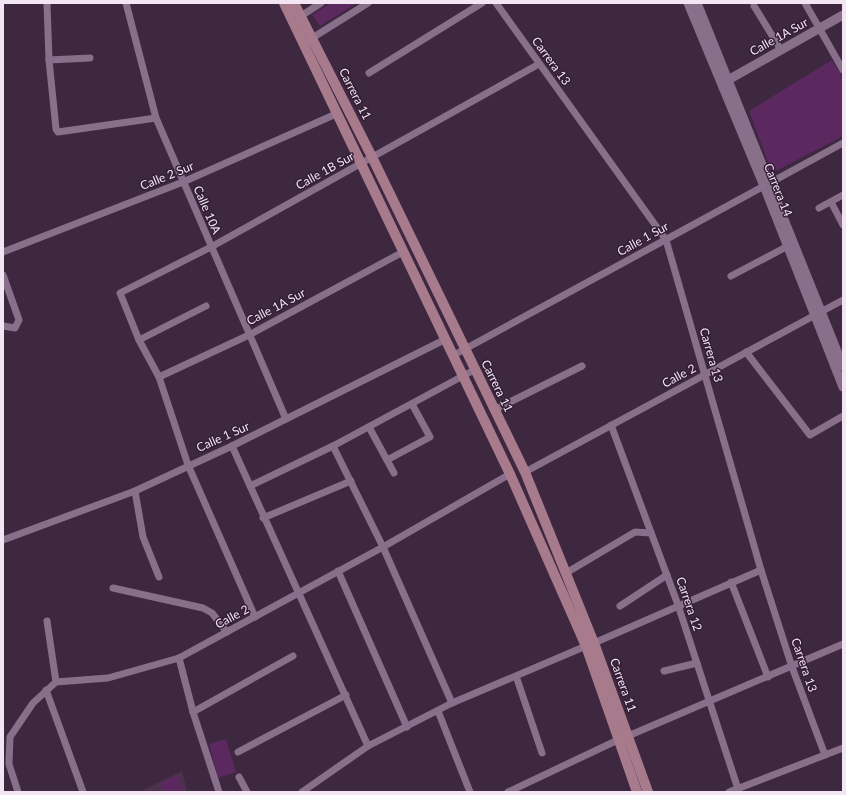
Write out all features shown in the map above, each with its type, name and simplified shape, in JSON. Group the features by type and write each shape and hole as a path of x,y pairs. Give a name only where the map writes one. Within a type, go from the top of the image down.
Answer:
{"main road":[{"name":"Carrera 11","path":"284,3 360,164 454,355 590,644"},
{"name":"Carrera 11","path":"294,3 372,157 474,370 525,472 566,573 624,738 648,792"},
{"name":"Carrera 11","path":"624,738 637,792"}],"street":[{"path":"47,3 49,60 56,129 58,132 156,118"},
{"name":"Calle 10A","path":"126,3 156,118 286,420"},
{"path":"301,16 321,3"},
{"path":"302,42 312,38 368,3"},
{"path":"369,73 482,3"},
{"name":"Carrera 13","path":"496,3 666,240 706,374 761,570 792,667 825,755"},
{"path":"805,3 843,70"},
{"name":"Carrera 14","path":"693,4 728,80 741,122"},
{"name":"Carrera 14","path":"693,4 818,313 843,387"},
{"path":"754,6 781,50"},
{"name":"Calle 1A Sur","path":"728,80 843,15"},
{"path":"49,60 90,58"},
{"name":"Calle 1B Sur","path":"139,340 120,293 211,247 540,64"},
{"name":"Calle 2 Sur","path":"3,252 183,182 336,114"},
{"name":"Calle 1 Sur","path":"454,355 843,143"},
{"name":"Carrera 14","path":"767,185 788,246 843,366"},
{"path":"819,208 843,195"},
{"path":"831,202 843,225"},
{"path":"731,276 788,246"},
{"name":"Calle 1A Sur","path":"159,377 249,335 403,252"},
{"path":"3,275 19,320 15,328 3,326"},
{"name":"Calle 2","path":"525,472 843,300"},
{"path":"206,306 139,340 159,377 188,465 255,617"},
{"name":"Calle 1 Sur","path":"3,540 135,490 232,446 446,339"},
{"path":"746,352 810,435 843,416"},
{"path":"494,410 582,366"},
{"path":"250,486 369,427 474,370"},
{"path":"387,460 430,436 412,404"},
{"name":"Carrera 12","path":"611,425 678,606 738,790"},
{"path":"369,427 394,473"},
{"path":"232,446 263,518 346,695 368,746"},
{"path":"332,446 383,547 452,703"},
{"name":"Calle 2","path":"56,682 108,678 179,658 383,547 510,474"},
{"path":"263,518 351,481"},
{"path":"135,490 143,537 159,577"},
{"path":"566,573 635,532 651,533"},
{"path":"302,792 368,746 452,703 761,570"},
{"path":"338,571 407,727"},
{"path":"620,606 667,575"},
{"path":"731,582 768,677"},
{"path":"113,588 203,608 212,613 227,632"},
{"path":"18,792 9,764 10,738 33,703 56,682 47,621"},
{"path":"508,792 624,738 843,644"},
{"path":"194,712 293,656"},
{"path":"179,658 219,792"},
{"path":"664,671 697,663"},
{"path":"516,676 542,753"},
{"path":"46,690 83,792"},
{"path":"238,752 346,695"},
{"path":"438,711 470,792"},
{"path":"729,792 738,790 843,748"},
{"path":"238,777 247,792"}],"shaded area":[{"path":"331,3 357,3 320,26 312,15"},
{"path":"832,60 843,78 843,136 772,173 749,111"},
{"path":"226,739 236,772 218,778 209,744"},
{"path":"182,771 187,792 139,792"},
{"path":"178,776 183,792 164,792 161,782"}]}
